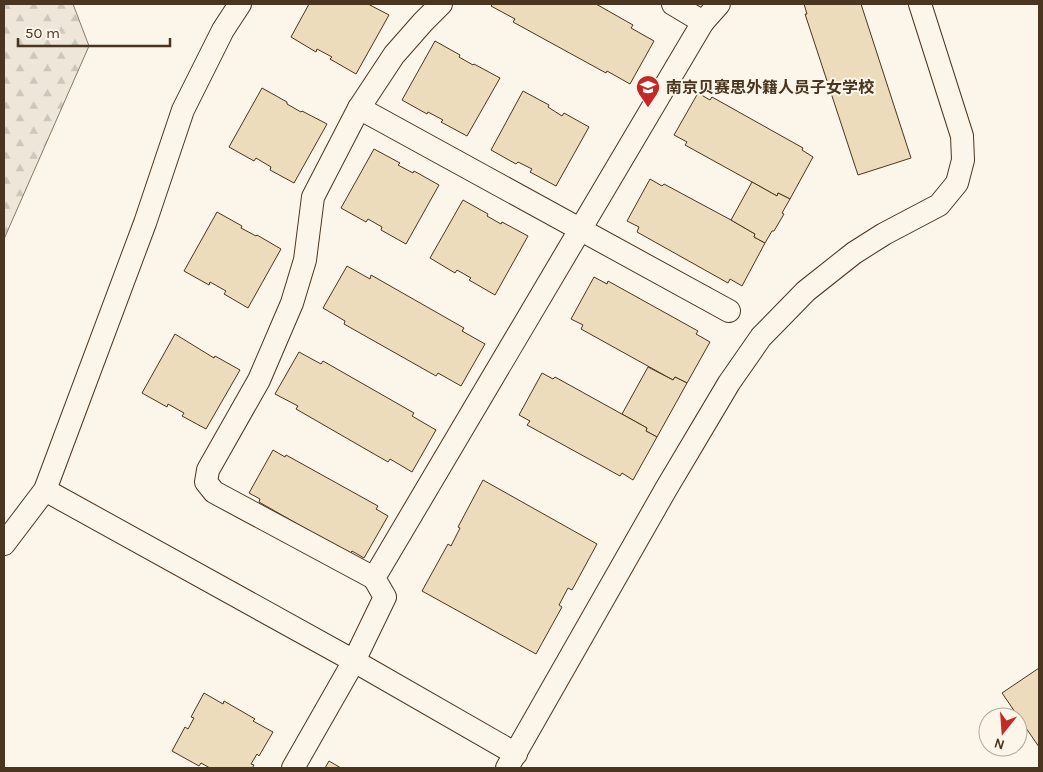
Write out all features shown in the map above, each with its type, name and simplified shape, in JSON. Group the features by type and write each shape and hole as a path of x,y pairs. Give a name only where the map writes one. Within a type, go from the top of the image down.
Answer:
{"street":[{"path":"4,544 44,490 145,223 183,110 223,30 240,4"},
{"path":"293,768 354,661 385,597 374,578 214,492 206,482 208,470 259,380 292,302 305,260 313,197 359,108 394,55 441,4"},
{"path":"673,4 703,22"},
{"path":"374,578 703,22 719,4"},
{"path":"44,490 354,661 511,761 666,488 729,383 761,337 806,290 854,253 884,234 940,205 958,183 963,160 962,136 920,4"},
{"path":"359,108 729,311"}],"green space":[{"path":"4,4 73,4 89,46 4,239"}],"building":[{"path":"309,4 368,4 389,15 356,74 330,59 332,57 317,49 316,52 291,37"},
{"path":"493,4 596,4 633,25 631,28 654,41 630,84 607,71 606,73 513,22 515,19 491,6"},
{"path":"804,4 861,4 911,158 858,175 805,14 807,14"},
{"path":"435,41 460,55 459,57 473,65 500,78 467,136 441,122 443,120 428,112 427,114 402,100"},
{"path":"262,88 301,112 327,124 294,183 270,170 271,167 256,158 254,161 229,147"},
{"path":"523,91 549,105 548,107 562,116 564,113 589,127 556,186 530,172 532,169 518,162 516,164 491,150"},
{"path":"698,93 710,100 712,97 803,148 802,150 813,157 790,199 778,193 777,196 685,145 687,142 674,135"},
{"path":"374,149 400,163 398,165 413,173 414,171 439,185 406,244 381,230 382,227 368,219 366,222 341,208"},
{"path":"650,179 662,186 664,184 731,220 755,234 754,237 765,243 742,286 730,279 728,283 637,232 639,227 627,221"},
{"path":"752,182 777,196 778,193 790,199 782,213 784,214 765,243 754,237 755,234 731,220"},
{"path":"463,200 488,214 487,216 501,224 502,222 528,236 495,295 469,280 471,278 457,270 455,273 430,258"},
{"path":"217,212 242,226 241,228 281,249 248,308 224,294 226,291 210,282 209,285 184,271"},
{"path":"347,266 370,279 371,275 464,328 462,331 485,344 461,386 438,373 436,376 344,324 345,321 323,308"},
{"path":"594,277 607,284 608,281 698,331 696,334 710,342 687,383 675,377 673,380 581,329 583,325 571,319"},
{"path":"175,334 214,358 215,356 240,370 206,429 182,416 184,413 168,404 167,407 142,393"},
{"path":"299,352 321,364 323,361 414,413 412,416 436,430 412,472 390,459 388,462 296,409 298,406 275,394"},
{"path":"648,367 673,380 675,377 687,383 657,437 646,431 647,428 622,414"},
{"path":"542,373 553,379 555,377 647,428 646,431 657,437 633,480 622,473 620,476 527,425 530,421 519,415"},
{"path":"273,450 285,457 286,455 378,506 376,509 388,516 364,558 352,551 350,554 259,502 260,499 249,493"},
{"path":"483,480 597,544 572,590 568,588 559,605 562,607 536,654 422,591 448,544 451,546 460,528 458,527"},
{"path":"1039,668 1039,747 1028,731 1028,707 1012,707 1002,693"},
{"path":"204,693 223,704 224,701 273,732 259,756 257,754 251,764 254,765 252,768 210,768 201,763 199,766 172,751 185,727 188,729 194,718 191,717"},
{"path":"329,761 341,768 325,768"}],"place":[{"name":"南京贝赛思外籍人员子女学校","path":"648,108"}]}
